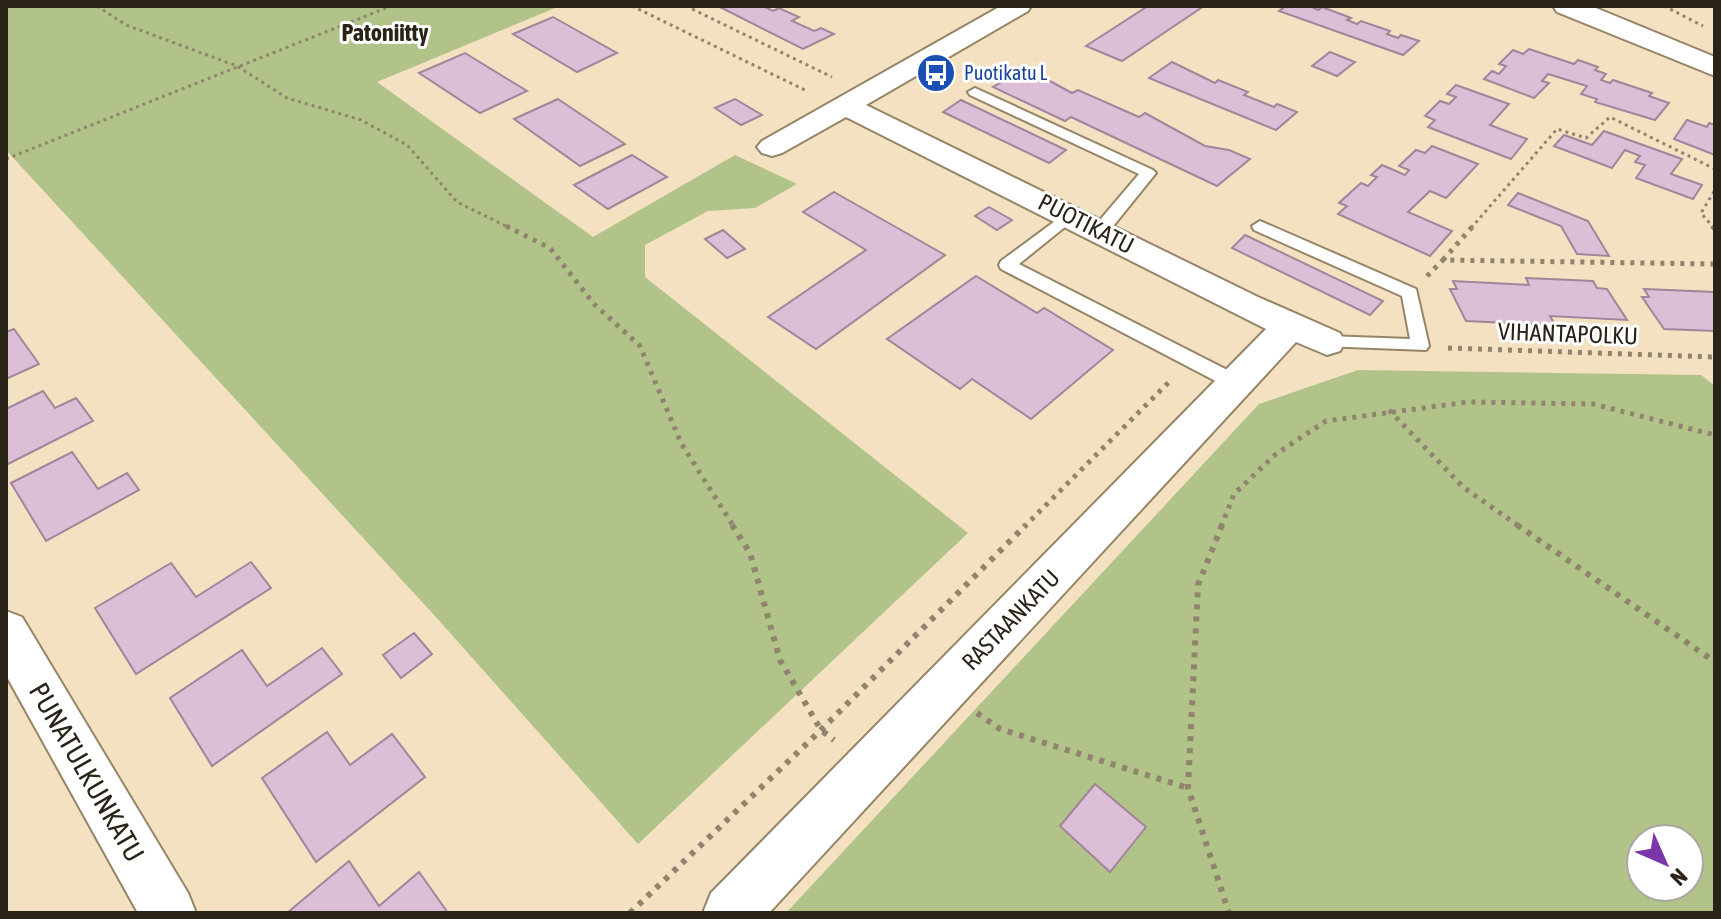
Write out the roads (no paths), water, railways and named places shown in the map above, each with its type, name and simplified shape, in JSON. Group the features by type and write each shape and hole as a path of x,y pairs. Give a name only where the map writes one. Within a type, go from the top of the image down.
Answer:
{"street":[{"path":"772,147 842,93 1019,6"},
{"path":"1567,6 1715,67"},
{"name":"PUOTIKATU","path":"842,93 1100,231 1308,334"},
{"name":"RASTAANKATU","path":"731,913 1236,383 1308,334"},
{"name":"PUNATULKUNKATU","path":"6,631 168,913"}],"lane":[{"path":"975,92 1148,173 1100,231"},
{"path":"1070,215 1007,265 1236,383"},
{"path":"1260,226 1410,293 1420,346 1308,334"}],"place":[{"name":"Puotikatu L","path":"936,73"}],"district":[{"name":"Patoniitty","path":"385,33"}]}
